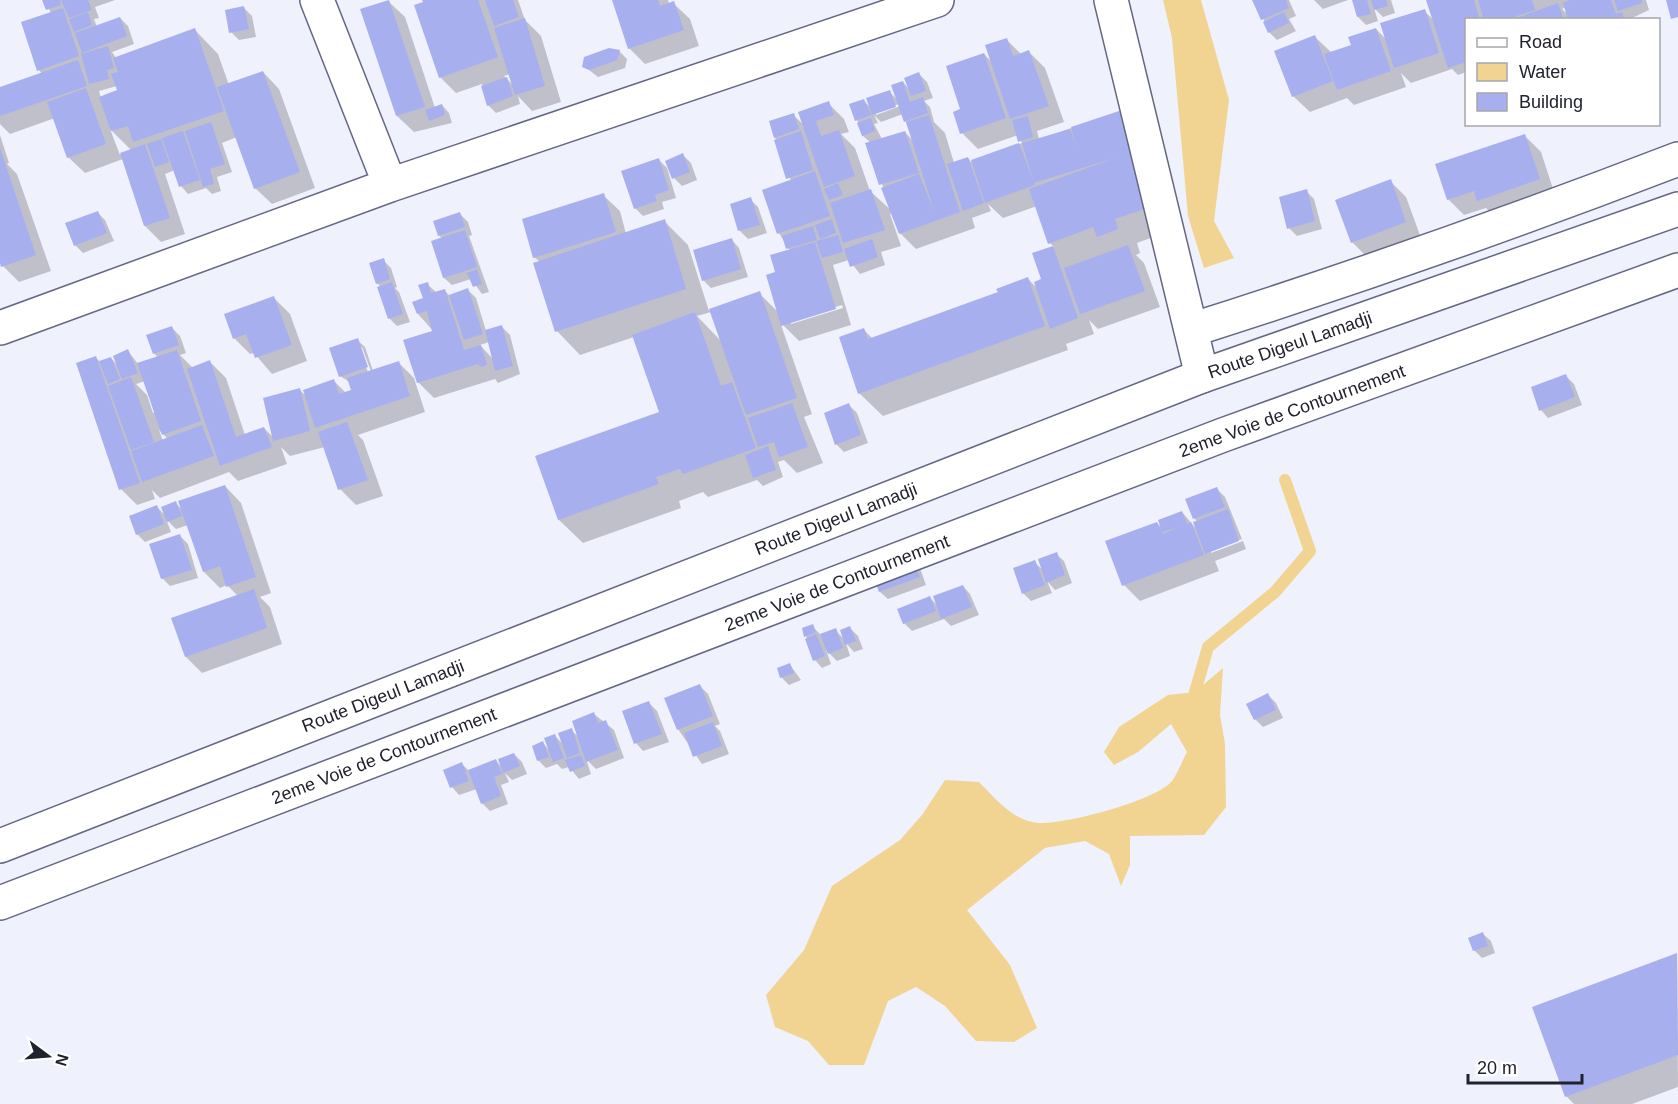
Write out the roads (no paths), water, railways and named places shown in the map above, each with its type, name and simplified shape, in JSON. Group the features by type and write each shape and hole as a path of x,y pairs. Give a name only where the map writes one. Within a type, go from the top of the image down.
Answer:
{"main road":[{"path":"317,0 390,185"},
{"path":"0,328 390,185 937,0"},
{"path":"1111,0 1202,376"},
{"path":"1191,330 1330,286 1545,210 1678,159"},
{"name":"Route Digeul Lamadji","path":"0,846 1202,376 1678,209"},
{"name":"2eme Voie de Contournement","path":"0,903 1223,435 1678,270"}],"water":[{"path":"1163,0 1201,0 1229,100 1214,221 1234,258 1204,268 1188,216 1172,38"},
{"path":"1223,668 1220,715 1225,744 1226,807 1204,835 1130,836 1130,865 1121,886 1109,854 1085,841 1045,848 967,910 1010,965 1037,1028 1014,1042 976,1041 945,1006 916,987 888,1001 864,1065 829,1065 808,1041 775,1027 766,995 804,950 832,886 900,840 922,815 945,780 979,782 1020,818 1038,823 1087,816 1129,804 1163,789 1172,781 1187,752 1171,724 1138,752 1114,765 1104,752 1119,727 1168,695 1195,692"}],"waterway":[{"path":"1195,692 1208,647 1275,592 1310,551 1285,480"}]}
